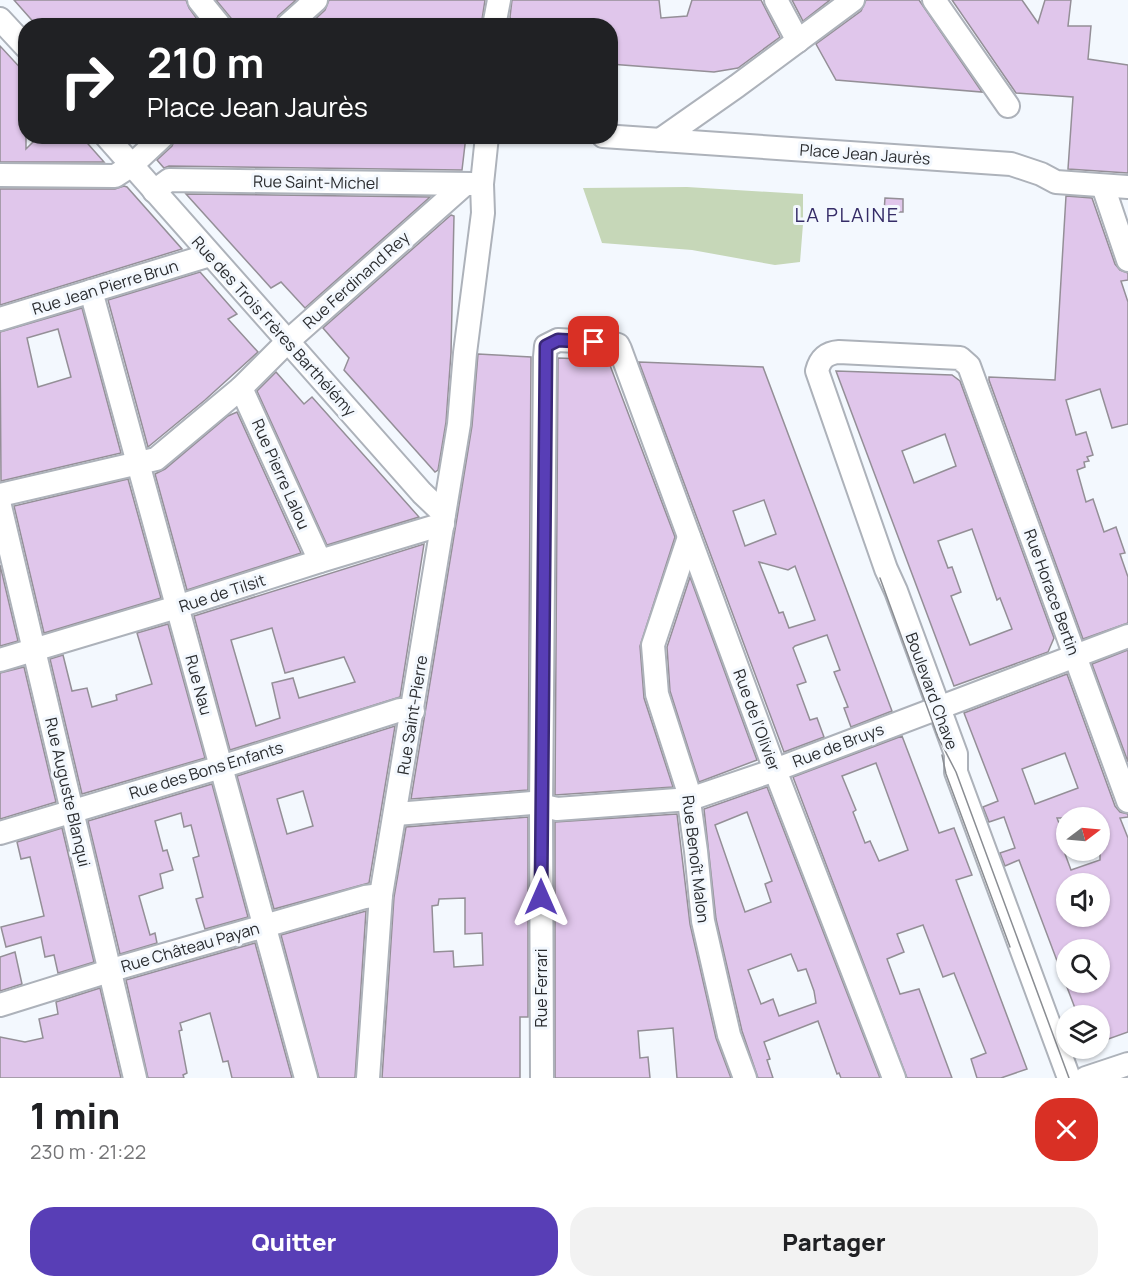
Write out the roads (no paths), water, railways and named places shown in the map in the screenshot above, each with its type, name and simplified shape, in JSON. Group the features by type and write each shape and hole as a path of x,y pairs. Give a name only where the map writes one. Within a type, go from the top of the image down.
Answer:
{"street":[{"path":"199,0 214,18"},
{"path":"297,18 316,0"},
{"path":"496,18 499,0"},
{"path":"776,0 798,41"},
{"path":"660,140 737,87 853,0"},
{"path":"934,0 1008,106"},
{"path":"0,19 18,38"},
{"name":"Place Jean Jaurès","path":"618,137 1011,164 1041,174 1056,182 1128,187"},
{"name":"Rue des Trois Frères Barthélémy","path":"113,144 444,519"},
{"path":"0,176 115,176 132,165 154,144"},
{"path":"473,184 485,144"},
{"name":"Rue Saint-Michel","path":"154,191 169,180 473,184"},
{"name":"Rue Ferdinand Rey","path":"0,495 156,459 242,387 288,341 473,184"},
{"name":"Rue Saint-Pierre","path":"368,1078 381,895 459,424 465,353 483,213 473,184"},
{"path":"1103,186 1128,260"},
{"name":"Rue Jean Pierre Brun","path":"0,319 210,255"},
{"name":"Rue Nau","path":"91,291 306,1078"},
{"name":"Rue Ferrari","path":"542,1078 541,807 546,346 558,340 612,343 618,345 625,360"},
{"name":"Boulevard Chave","path":"976,383 969,366 960,358 839,352 825,356 819,363 817,371 886,569 956,754 956,772 966,802 1069,1078"},
{"name":"Rue de l'Olivier","path":"625,360 775,770 894,1078"},
{"name":"Rue Horace Bertin","path":"976,383 1128,801"},
{"name":"Rue Pierre Lalou","path":"242,387 320,561"},
{"name":"Rue Auguste Blanqui","path":"0,506 135,1078"},
{"name":"Rue de Tilsit","path":"0,660 177,607 444,519"},
{"name":"Rue Benoît Malon","path":"689,537 653,645 657,694 690,799 703,921 729,1035 745,1078"},
{"name":"Rue de Bruys","path":"396,814 532,803 557,809 690,799 775,770 1128,636"},
{"name":"Rue des Bons Enfants","path":"0,833 221,767 400,710 413,711"},
{"name":"Rue Château Payan","path":"0,1005 265,925 365,897 381,895"},
{"path":"1086,1078 1128,1064"}],"tram line":[{"path":"880,578 938,737 956,772 1069,1078"},
{"path":"942,755 946,774 1010,947"}],"district":[{"name":"LA PLAINE","path":"847,214"}]}
